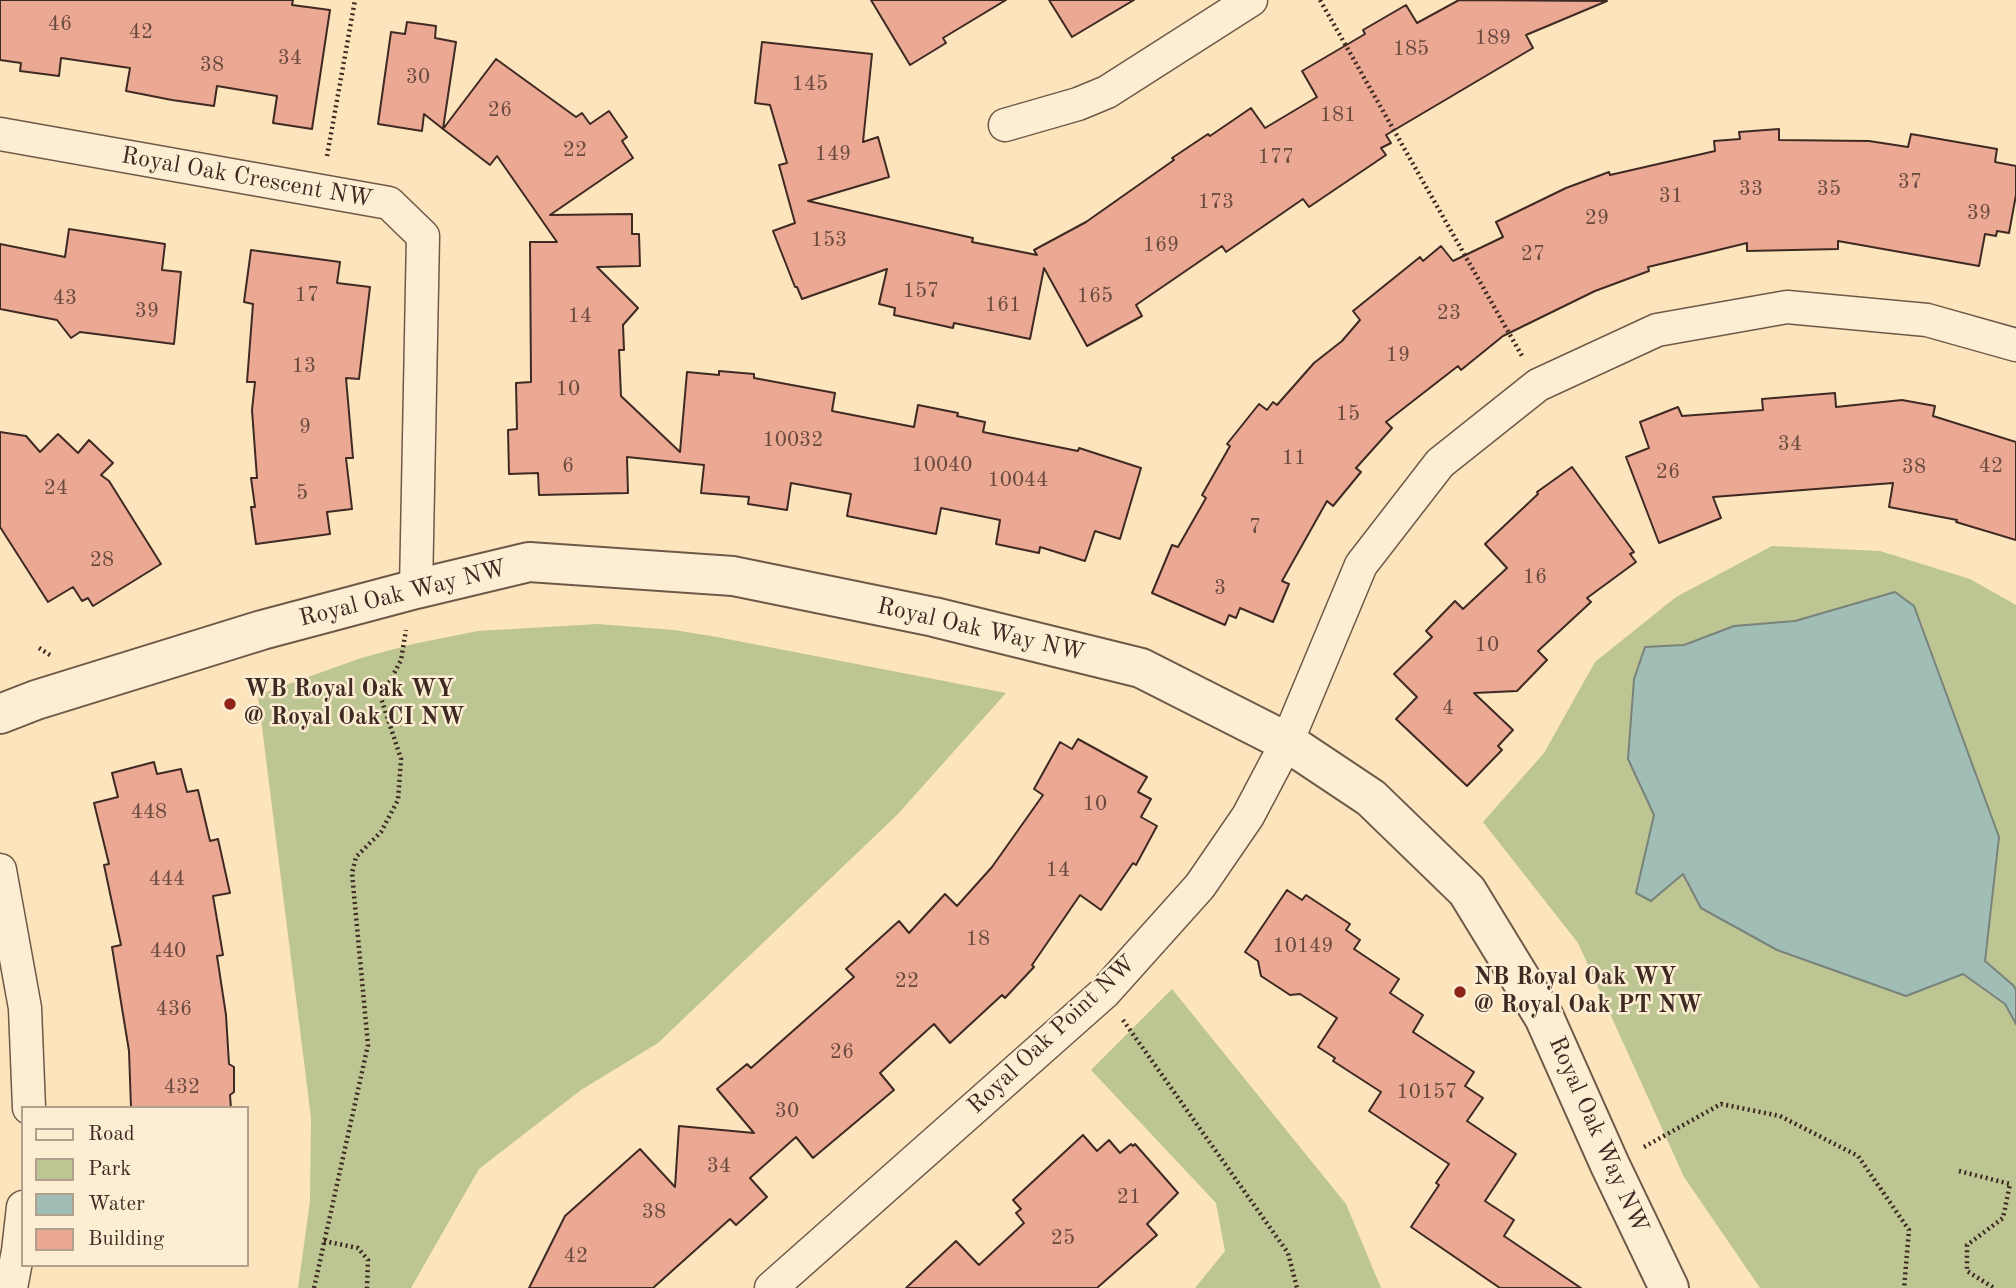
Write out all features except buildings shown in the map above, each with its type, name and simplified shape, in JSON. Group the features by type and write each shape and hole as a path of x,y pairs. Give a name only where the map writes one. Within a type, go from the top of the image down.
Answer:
{"street":[{"path":"1005,125 1078,104 1107,92 1251,0"},
{"name":"Royal Oak Crescent NW","path":"0,134 388,203 423,236 416,589"},
{"name":"Royal Oak Point NW","path":"771,1288 1104,993 1200,886 1248,816 1287,743 1361,565 1440,463 1538,385 1657,330 1787,307 1927,320 2016,345"},
{"name":"Royal Oak Way NW","path":"0,714 36,700 262,630 529,562 733,576 934,617 1141,668 1287,743 1371,798 1466,891 1544,1017 1610,1166 1669,1288"},
{"path":"0,870 25,1008 29,1106"},
{"path":"11,1288 21,1225"}],"path":[{"path":"319,191 355,0"},
{"path":"1320,0 1538,385"},
{"path":"314,1288 368,1045 352,873 356,857 381,832 398,800 401,759 381,698 401,660 403,639 416,589"},
{"path":"1104,993 1288,1253 1297,1288"},
{"path":"1610,1166 1721,1104 1780,1115 1858,1156 1909,1230 1904,1288"},
{"path":"1959,1171 2010,1184 2003,1218 1967,1245 1967,1271 1994,1288"},
{"path":"324,1241 358,1248 368,1259 367,1288"}],"green space":[{"path":"1772,546 1880,551 1970,579 2016,605 2016,1288 1760,1288 1684,1177 1578,943 1483,822 1544,753 1595,662 1676,597"},
{"path":"598,624 674,630 717,637 1006,693 897,815 658,1043 581,1090 479,1169 411,1288 298,1288 310,1201 311,1118 258,695 361,658 413,644 478,631"},
{"path":"1172,989 1346,1204 1381,1288 1195,1288 1225,1251 1216,1203 1091,1070"}],"water":[{"path":"1895,592 1914,606 1999,837 1985,961 2016,990 2016,1024 2005,1004 1963,974 1906,996 1777,950 1701,908 1683,874 1651,901 1636,893 1654,815 1628,759 1634,679 1645,647 1684,645 1734,626 1795,621"}],"place":[{"name":"WB Royal Oak WY @ Royal Oak CI NW","path":"230,704"},
{"name":"NB Royal Oak WY @ Royal Oak PT NW","path":"1460,992"}]}
